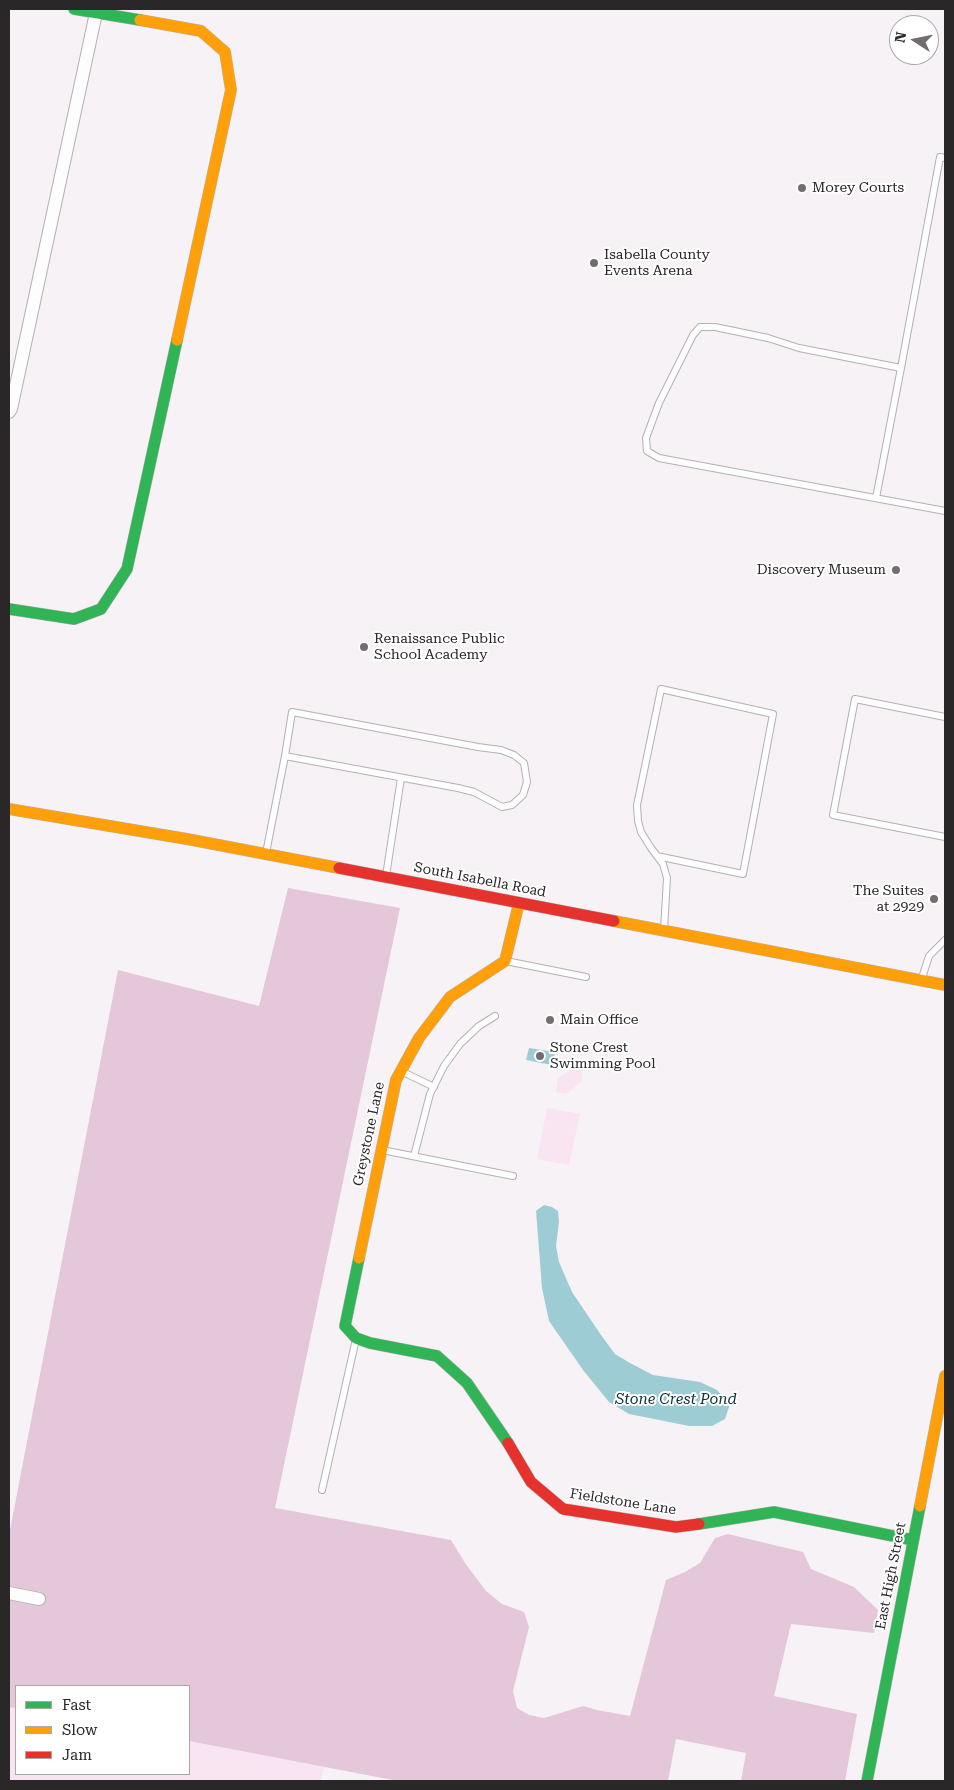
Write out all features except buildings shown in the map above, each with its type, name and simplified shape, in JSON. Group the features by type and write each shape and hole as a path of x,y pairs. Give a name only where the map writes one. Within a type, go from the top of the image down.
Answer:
{"street":[{"path":"9,608 74,619 101,609 127,569 231,90 225,52 201,31 74,9"},
{"path":"9,412 96,13"},
{"name":"South Isabella Road","path":"9,809 188,839 945,985"},
{"path":"505,960 519,903"},
{"name":"Greystone Lane","path":"356,1338 345,1326 396,1080 419,1038 450,996 505,960"},
{"name":"Fieldstone Lane","path":"356,1338 370,1343 437,1356 467,1383 497,1425 531,1482 563,1509 676,1527 774,1512 913,1540"},
{"name":"East High Street","path":"867,1781 945,1382"},
{"path":"9,1593 39,1599"}],"lane":[{"path":"876,498 940,157 945,158"},
{"path":"901,368 799,348 768,338 715,327 700,327 692,335 659,403 646,438 647,451 658,458 945,511"},
{"path":"657,856 743,874 774,714 661,689 637,805 638,822 641,832 657,856 663,864 667,878 664,931"},
{"path":"945,717 855,699 833,815 945,837"},
{"path":"266,854 292,712 501,750 514,755 524,763 527,782 523,795 512,805 502,808 474,792 458,788 284,756"},
{"path":"386,877 401,778"},
{"path":"921,980 929,956 945,940"},
{"path":"505,960 586,977"},
{"path":"414,1156 423,1119 434,1087 444,1066 460,1044 479,1026 495,1016"},
{"path":"401,1071 434,1087"},
{"path":"381,1150 513,1176"},
{"path":"322,1490 356,1338"}],"shaded area":[{"path":"288,888 400,908 275,1508 451,1540 486,1591 502,1604 524,1612 529,1627 513,1691 517,1708 529,1715 544,1718 583,1706 630,1716 666,1580 700,1563 715,1538 728,1534 803,1552 811,1569 854,1587 878,1610 874,1633 791,1624 774,1696 857,1714 845,1781 741,1781 746,1753 676,1739 668,1781 398,1781 190,1741 190,1685 15,1685 15,1708 9,1707 9,1535 118,970 259,1006"},
{"path":"577,1065 582,1070 582,1081 566,1094 556,1092 558,1078"},
{"path":"547,1108 580,1114 569,1165 537,1159"},
{"path":"9,1707 15,1708 15,1775 190,1775 190,1741 324,1767 321,1781 9,1781"}],"water":[{"name":"Stone Crest Swimming Pool","path":"529,1048 555,1052 552,1065 526,1060"},
{"name":"Stone Crest Pond","path":"544,1205 558,1211 559,1222 556,1246 559,1262 572,1292 615,1354 653,1375 700,1382 717,1390 730,1404 725,1419 712,1426 689,1426 629,1414 609,1402 583,1370 549,1321 542,1288 536,1211"}],"traffic: fast":[{"path":"74,9 140,20"},
{"path":"9,609 74,619 101,609 127,569 177,340"},
{"path":"359,1258 345,1326 356,1338 370,1343 437,1356 467,1383 508,1443"},
{"path":"867,1781 920,1506"},
{"path":"699,1524 774,1512 913,1540"}],"traffic: slow":[{"path":"140,20 201,31 225,52 231,90 177,340"},
{"path":"9,809 187,839 339,868"},
{"path":"359,1258 396,1080 419,1038 450,997 505,961 519,903"},
{"path":"614,921 945,985"},
{"path":"920,1506 945,1376"}],"traffic: jam":[{"path":"339,868 614,921"},
{"path":"508,1443 531,1482 563,1509 676,1527 699,1524"}],"place":[{"name":"Morey Courts","path":"802,188"},
{"name":"Isabella County Events Arena","path":"594,263"},
{"name":"Discovery Museum","path":"896,570"},
{"name":"Renaissance Public School Academy","path":"364,647"},
{"name":"The Suites at 2929","path":"934,899"},
{"name":"Main Office","path":"550,1020"},
{"name":"Stone Crest Swimming Pool","path":"540,1056"}]}
